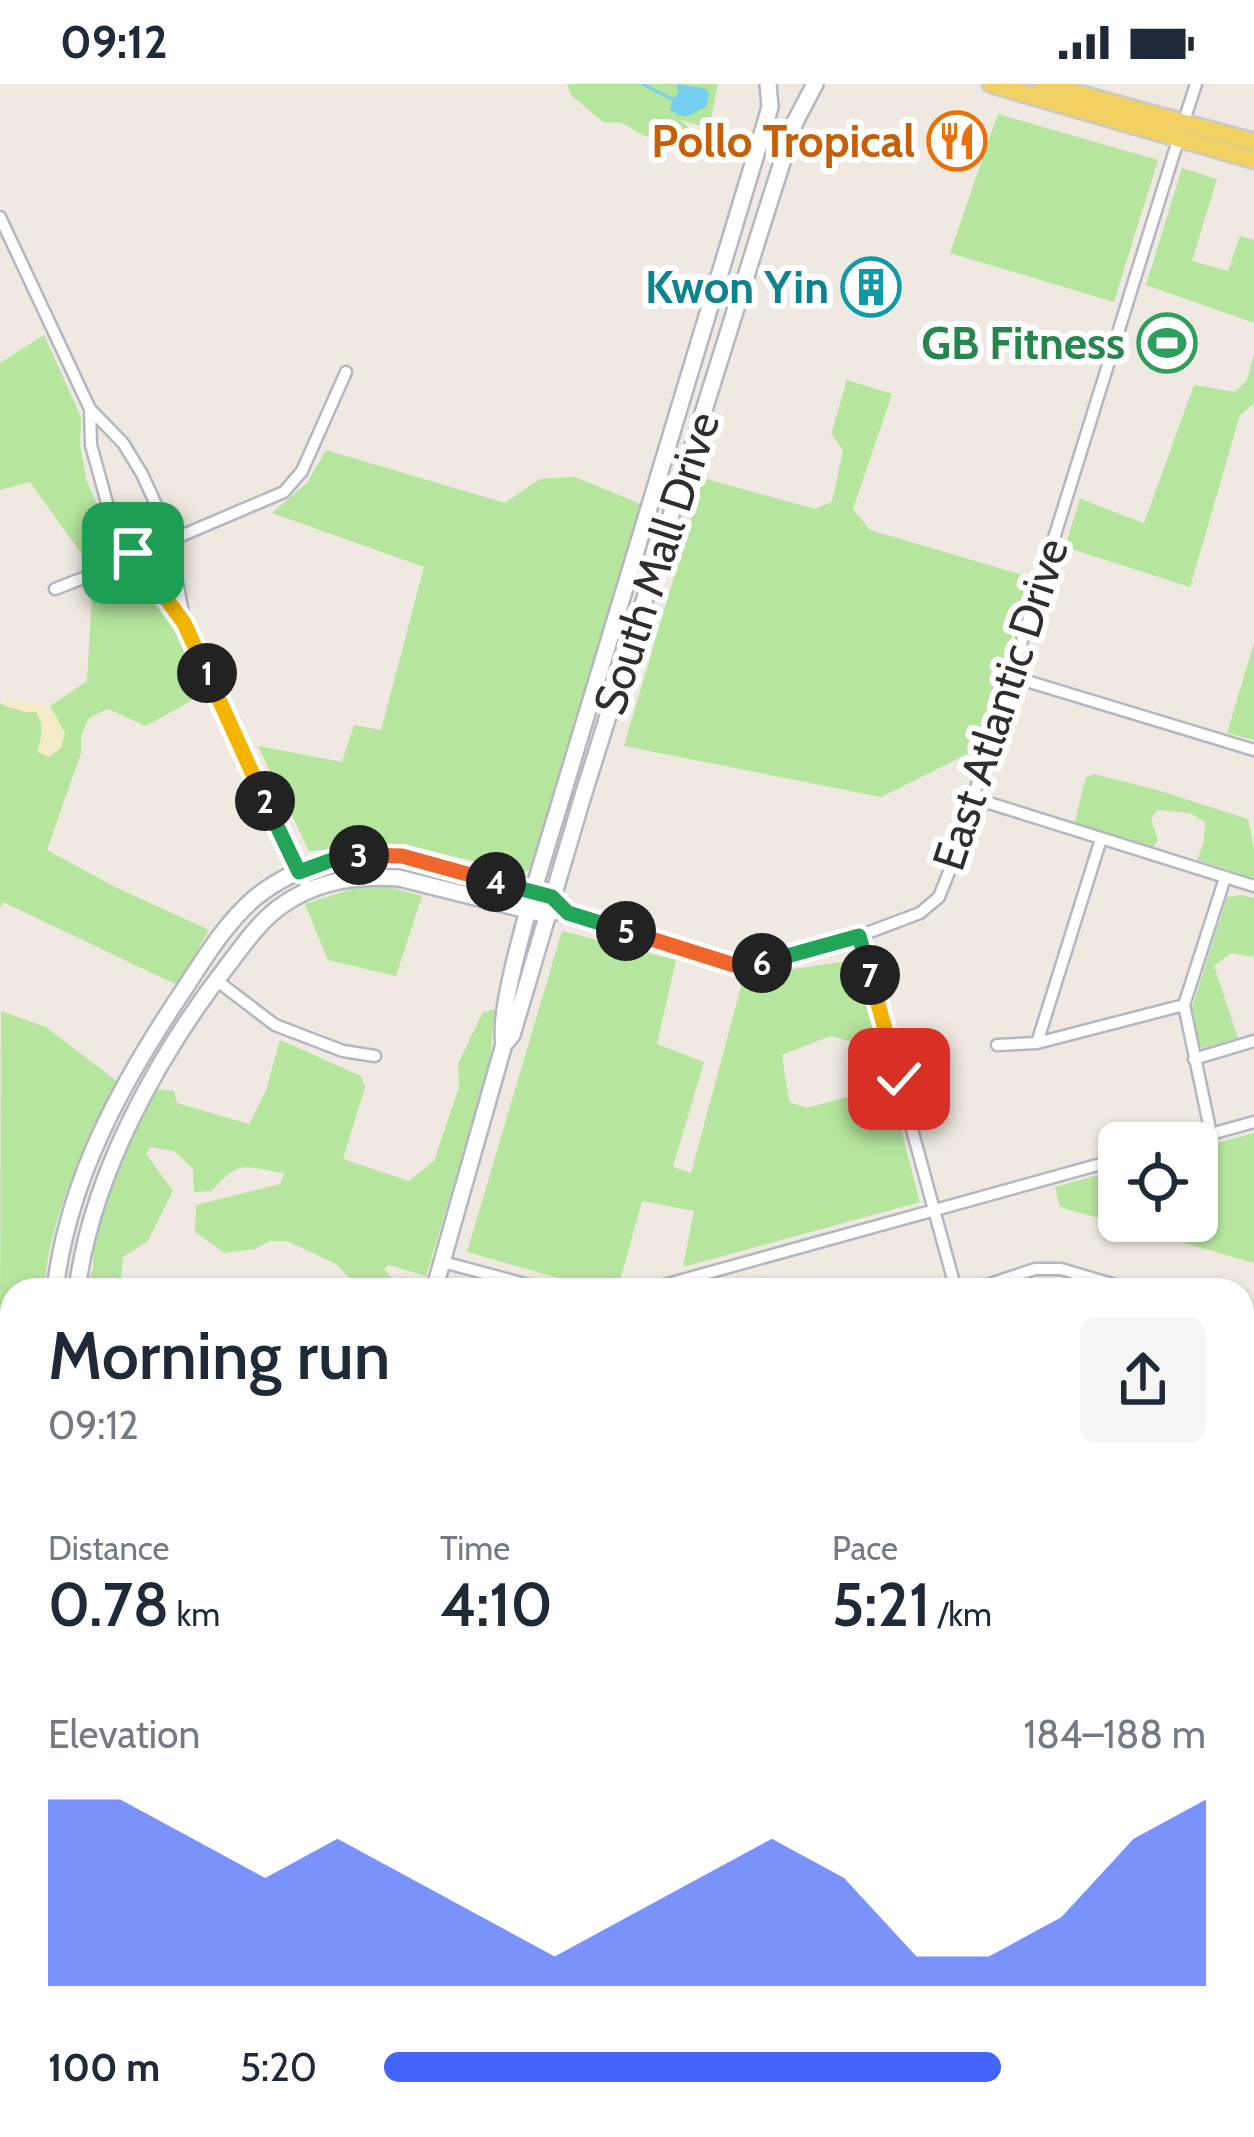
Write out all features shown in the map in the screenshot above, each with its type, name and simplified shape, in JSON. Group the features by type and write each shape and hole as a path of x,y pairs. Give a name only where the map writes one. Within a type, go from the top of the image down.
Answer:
{"main road":[{"path":"991,84 1254,142"},
{"path":"1043,84 1182,129 1254,160"}],"street":[{"name":"South Mall Drive","path":"438,1278 504,1044 502,1032 528,910 766,121 768,84"},
{"name":"South Mall Drive","path":"504,1044 512,1035 795,122 815,84"},
{"name":"East Atlantic Drive","path":"547,915 568,913 734,965 757,964 859,936 920,913 939,896 1196,84"},
{"path":"0,217 90,409 123,443 159,511 184,623"},
{"path":"56,589 284,492 302,471 346,372"},
{"path":"90,409 91,445 107,503 133,553 184,623 308,890"},
{"path":"1010,676 1254,750"},
{"path":"563,794 582,799"},
{"path":"973,798 1254,886"},
{"path":"1037,1042 1101,839"},
{"path":"56,1278 76,1193 107,1116 196,970 240,913 267,889 329,861 381,854 552,897"},
{"path":"79,1278 99,1197 129,1124 177,1038 268,916 308,890 359,878 399,878 547,915"},
{"path":"1208,1122 1184,1005 1225,878"},
{"name":"East Atlantic Drive","path":"552,897 568,913"},
{"path":"859,936 953,1278"},
{"path":"216,980 275,1025 344,1051 375,1056"},
{"path":"998,1045 1037,1042 1184,1005"},
{"path":"1194,1059 1254,1041"},
{"path":"1218,1132 1254,1122"},
{"path":"705,1278 1098,1165"},
{"path":"443,1262 503,1278"},
{"path":"58,1265 80,1268"},
{"path":"1008,1278 1035,1269 1061,1269 1091,1278"}],"green space":[{"path":"567,84 718,84 709,128 680,120 691,130 676,152 621,123 603,122 571,95"},
{"path":"998,114 1158,160 1114,302 950,253"},
{"path":"1182,168 1217,179 1192,261 1228,271 1240,236 1254,240 1254,323 1146,285"},
{"path":"44,335 81,417 87,482 113,538 86,560 30,482 0,490 0,363"},
{"path":"1254,354 1254,403 1240,415 1190,587 1065,547 1080,499 1144,523 1194,385 1235,392 1247,380"},
{"path":"847,380 892,394 853,509 870,530 1030,577 977,749 881,797 624,746 703,478 815,509 832,502 843,450 831,434"},
{"path":"326,450 505,503 540,479 575,477 645,506 536,867 522,873 404,844 309,851 258,746 342,762 354,725 381,730 424,567 272,513 307,483"},
{"path":"135,573 173,621 203,694 146,726 108,709 89,718 47,850 209,930 177,985 3,902 0,908 0,703 36,711 42,731 38,752 65,734 50,706 87,681 92,593"},
{"path":"1254,643 1254,740 1227,733"},
{"path":"1094,774 1248,819 1254,878 1197,860 1205,822 1190,813 1157,810 1151,820 1158,840 1152,848 1074,825 1086,777"},
{"path":"389,887 422,896 396,976 328,960 305,904 355,888"},
{"path":"1227,897 1254,898 1254,957 1231,953 1214,966 1238,1038 1203,1048 1193,1042 1191,1011"},
{"path":"562,931 676,960 657,1044 704,1062 673,1167 691,1173 744,976 856,960 880,1049 830,1036 782,1055 789,1102 807,1108 858,1094 874,1088 885,1069 920,1202 683,1267 694,1211 642,1201 621,1278 559,1278 467,1252"},
{"path":"495,1009 489,1069 426,1276 389,1265 384,1269 392,1278 349,1278 336,1264 287,1241 224,1253 195,1232 196,1205 280,1184 284,1173 243,1167 229,1173 212,1191 194,1192 193,1169 174,1151 151,1147 146,1154 173,1191 148,1241 123,1257 121,1278 89,1278 94,1243 119,1157 157,1089 174,1091 177,1103 249,1124 266,1090 280,1040 361,1076 365,1087 343,1159 409,1181 434,1161 459,1087 458,1064 483,1012"},
{"path":"1,1011 46,1027 119,1083 70,1183 45,1278 0,1278"},
{"path":"1254,1133 1254,1263 1181,1242 1218,1242 1218,1142"},
{"path":"1098,1175 1098,1218 1060,1207 1055,1187"}],"sand":[{"path":"8,697 46,704 65,734 61,748 49,757 37,752 42,732 37,712 4,705"}],"water":[{"path":"676,84 704,88 709,93 706,107 685,116 670,110 679,92"}],"waterway":[{"path":"642,84 672,99"}],"place":[{"name":"Pollo Tropical","path":"957,141"},
{"name":"Kwon Yin","path":"871,287"},
{"name":"GB Fitness","path":"1167,343"}],"route":[{"path":"133,553 184,623 299,872 359,855 402,856 552,897 568,913 734,965 757,964 859,936 899,1079"}]}
